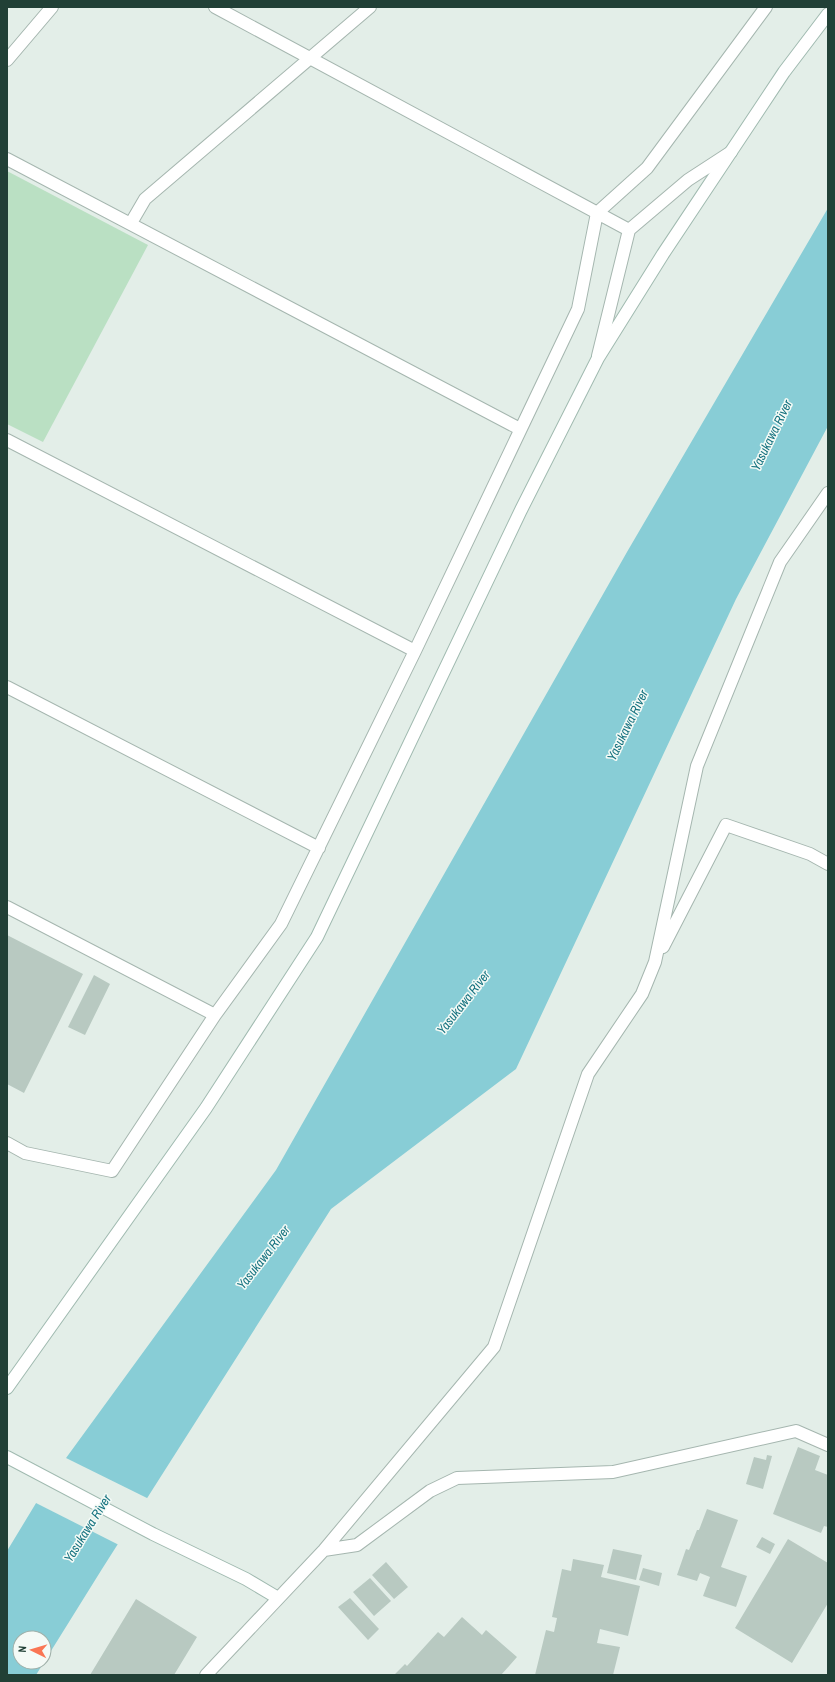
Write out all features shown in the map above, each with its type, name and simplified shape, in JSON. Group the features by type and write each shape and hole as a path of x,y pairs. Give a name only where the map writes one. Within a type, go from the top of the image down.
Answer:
{"street":[{"path":"7,60 52,7"},
{"path":"215,7 629,230"},
{"path":"131,223 145,199 370,7"},
{"path":"7,1143 25,1153 112,1171 214,1015 281,924 415,651 578,309 597,213 647,168 766,7"},
{"path":"7,1388 206,1108 317,936 521,510 598,358 663,254 784,72 828,14"},
{"path":"598,358 629,230 688,180 731,152"},
{"path":"7,159 520,429"},
{"path":"7,440 415,651"},
{"path":"655,962 697,766 780,562 828,493"},
{"path":"7,687 319,848"},
{"path":"206,1675 324,1550 494,1347 588,1074 642,994 655,962 726,825 810,854 828,864"},
{"path":"7,907 214,1015"},
{"path":"324,1550 356,1545 430,1491 457,1478 613,1472 796,1431 828,1445"},
{"path":"7,1457 153,1534 246,1579 278,1598"}],"green space":[{"path":"7,171 148,245 43,442 7,424"}],"water":[{"name":"Yasukawa River","path":"828,208 828,426 736,599 516,1069 331,1209 52,1649 52,1630 12,1630 12,1670 39,1670 36,1675 7,1675 7,1551 50,1480 276,1170 627,552"}],"pier":[{"path":"64,1457 149,1499 119,1545 34,1502"}],"building":[{"path":"7,935 83,974 24,1093 7,1084"},
{"path":"94,975 110,984 85,1035 68,1027"},
{"path":"798,1447 820,1456 815,1470 828,1475 828,1527 824,1526 821,1533 773,1514"},
{"path":"767,1455 772,1456 763,1489 746,1484 754,1457 766,1460"},
{"path":"707,1509 738,1520 721,1567 747,1576 736,1607 703,1596 710,1577 700,1573 697,1581 677,1575 686,1549 689,1550"},
{"path":"762,1537 775,1544 770,1554 756,1547"},
{"path":"788,1539 828,1563 828,1603 792,1663 735,1628"},
{"path":"613,1549 642,1555 636,1580 607,1573"},
{"path":"573,1559 604,1565 601,1577 640,1586 628,1636 600,1629 597,1643 620,1647 613,1675 535,1675 546,1630 554,1632 557,1618 552,1617 562,1569 571,1571"},
{"path":"386,1562 408,1587 394,1599 372,1575"},
{"path":"643,1568 662,1573 659,1586 639,1580"},
{"path":"370,1578 391,1601 374,1616 353,1592"},
{"path":"350,1598 379,1629 368,1640 338,1607"},
{"path":"136,1599 197,1637 174,1675 90,1675"},
{"path":"462,1617 482,1635 486,1630 517,1657 501,1675 394,1675 405,1664 407,1666 438,1632 444,1637"}]}
